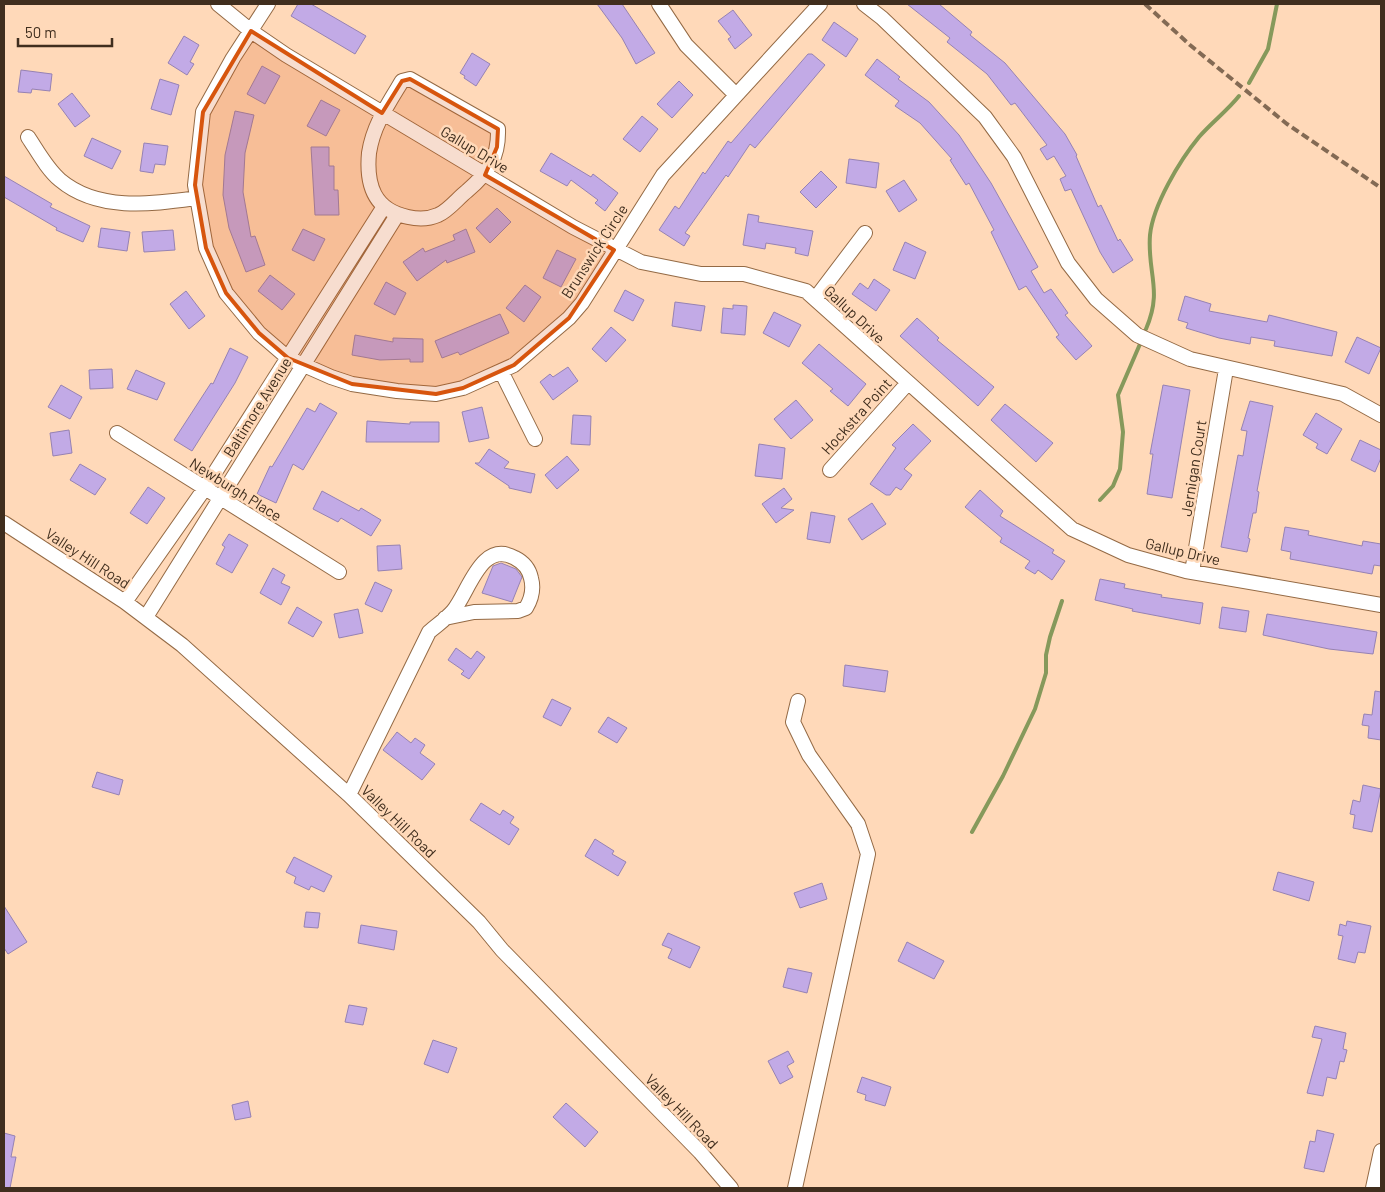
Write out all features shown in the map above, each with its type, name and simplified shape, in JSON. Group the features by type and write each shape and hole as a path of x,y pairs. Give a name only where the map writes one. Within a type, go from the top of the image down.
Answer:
{"street":[{"name":"Gallup Drive","path":"218,4 251,31 382,112 614,250 641,262 701,274 752,276 806,291 907,384 1072,529 1128,555 1192,572 1381,605"},
{"name":"Brunswick Circle","path":"268,4 203,112 194,185 206,248 226,293 259,333 288,358 352,384 397,392 436,394 462,388 514,365 569,318 582,303 662,175 820,4"},
{"path":"659,4 686,45 736,95"},
{"path":"864,4 882,18 985,117 1014,157 1068,263 1108,310 1137,335 1190,359 1318,386 1343,394 1381,415"},
{"path":"410,79 498,129 497,147 485,174 438,215 418,219 397,215 383,208 372,191 369,154 382,112 402,81 410,79"},
{"path":"28,137 60,180 86,195 114,203 151,204 197,198"},
{"name":"Baltimore Avenue","path":"125,602 205,488 383,208"},
{"name":"Baltimore Avenue","path":"146,617 219,497 397,215"},
{"path":"815,299 865,233"},
{"name":"Jernigan Court","path":"1192,572 1226,368"},
{"path":"501,371 535,438"},
{"name":"Hockstra Point","path":"830,470 907,384"},
{"name":"Newburgh Place","path":"117,433 339,572"},
{"name":"Valley Hill Road","path":"4,523 125,602 182,645 350,795 479,922 502,950 700,1152 731,1188"},
{"path":"350,795 416,654 429,632 445,618 453,612 483,562 493,555 508,554 526,566 531,577 533,591 526,608 518,611 474,612 445,618"},
{"path":"795,1188 868,854 858,824 809,754 793,722 798,701"},
{"path":"1373,1188 1381,1151"}],"highlighted area":[{"path":"251,31 382,113 402,81 410,79 498,129 497,147 485,175 614,250 569,318 514,365 463,388 436,394 352,384 288,358 259,333 226,293 206,248 195,185 203,112"}],"building":[{"path":"298,4 311,4 366,36 355,54 291,16"},
{"path":"597,4 622,4 655,53 636,64 622,38"},
{"path":"907,4 939,4 972,32 970,35 1005,63 1065,134 1077,155 1098,207 1101,205 1118,241 1120,239 1133,260 1113,273 1100,252 1071,189 1065,191 1060,179 1066,176 1054,156 1047,160 1040,149 1047,145 1015,103 1011,105 987,74 947,42 950,38"},
{"path":"733,10 752,35 735,49 728,39 731,37 718,21"},
{"path":"834,22 858,39 846,57 822,40"},
{"path":"184,36 199,45 190,62 194,64 187,75 168,63"},
{"path":"472,53 490,64 476,86 460,73"},
{"path":"808,54 812,54 825,65 755,148 750,144 728,177 726,175 685,233 690,236 684,246 659,230 675,206 679,209 703,172 705,174 728,141 731,143"},
{"path":"877,59 900,77 898,79 929,102 959,135 991,183 1038,267 1031,271 1044,293 1051,289 1068,313 1065,315 1092,346 1076,360 1056,337 1059,335 1026,286 1019,290 991,232 994,230 969,183 966,185 950,160 952,159 920,123 895,106 899,101 865,75"},
{"path":"262,66 280,76 265,104 247,94"},
{"path":"21,70 52,74 50,91 32,89 31,93 18,92"},
{"path":"160,79 179,85 171,115 151,109"},
{"path":"679,81 693,95 672,118 657,104"},
{"path":"72,93 90,116 75,127 58,104"},
{"path":"321,100 340,110 326,136 307,126"},
{"path":"235,111 254,115 245,153 243,192 251,237 255,236 265,265 246,272 229,228 223,195 225,155"},
{"path":"642,116 658,129 640,152 623,139"},
{"path":"92,138 121,151 112,169 84,156"},
{"path":"144,143 168,146 165,165 155,164 153,173 140,171"},
{"path":"311,147 329,147 329,166 334,166 334,190 338,190 339,215 315,215"},
{"path":"551,153 591,177 593,174 618,193 605,211 595,203 598,200 571,180 567,186 540,171"},
{"path":"849,159 879,163 876,188 846,183"},
{"path":"821,171 837,187 816,208 800,192"},
{"path":"4,176 52,204 50,207 90,226 83,242 56,230 57,228 4,197"},
{"path":"904,180 917,200 899,212 886,191"},
{"path":"497,208 511,222 490,243 476,228"},
{"path":"748,214 759,216 758,222 813,231 808,256 795,253 796,248 766,243 765,249 743,245"},
{"path":"101,228 130,232 127,251 98,247"},
{"path":"303,229 325,239 314,261 292,250"},
{"path":"466,229 475,252 447,263 446,260 417,281 403,262 423,248 425,252 455,240 453,235"},
{"path":"173,230 175,250 144,252 142,232"},
{"path":"905,242 926,252 915,279 893,270"},
{"path":"557,250 576,259 561,287 543,278"},
{"path":"270,275 295,294 282,310 258,291"},
{"path":"874,279 890,290 876,311 852,294 860,283 868,289"},
{"path":"386,282 406,293 395,315 374,304"},
{"path":"525,285 541,297 524,322 506,308"},
{"path":"625,290 644,300 633,321 614,311"},
{"path":"186,291 205,316 189,329 170,304"},
{"path":"1185,296 1211,304 1209,311 1267,322 1269,315 1337,332 1332,356 1274,346 1275,341 1251,337 1250,344 1219,338 1186,328 1188,323 1178,320"},
{"path":"675,302 705,306 701,331 672,326"},
{"path":"733,305 747,306 745,335 721,333 723,308 733,309"},
{"path":"774,312 801,325 789,347 763,333"},
{"path":"500,314 509,333 460,355 458,352 442,358 435,341"},
{"path":"917,318 939,338 937,340 994,387 978,406 900,336"},
{"path":"611,327 626,340 606,362 592,349"},
{"path":"355,335 393,342 393,338 423,339 423,362 410,362 410,359 380,360 352,355"},
{"path":"1357,337 1381,348 1369,374 1345,362"},
{"path":"819,344 866,384 848,406 830,391 833,389 802,363"},
{"path":"230,348 248,357 235,383 192,451 174,440 211,383 213,384"},
{"path":"568,367 578,381 553,400 540,382 550,374 553,377"},
{"path":"112,369 113,388 90,389 89,370"},
{"path":"136,370 165,383 157,400 127,389"},
{"path":"61,385 82,397 70,419 48,407"},
{"path":"1163,385 1190,390 1172,498 1147,494 1153,454 1150,454"},
{"path":"796,400 813,420 791,439 774,419"},
{"path":"1250,401 1273,406 1257,491 1259,492 1256,513 1253,513 1247,552 1221,547 1238,455 1243,456 1247,431 1241,430"},
{"path":"320,403 337,413 303,470 293,464 276,503 257,494 270,466 272,467 307,408 315,412"},
{"path":"1005,404 1053,443 1036,462 991,420"},
{"path":"482,407 489,438 469,442 462,412"},
{"path":"1316,413 1342,429 1327,454 1316,448 1318,444 1303,435"},
{"path":"573,415 591,416 590,445 571,444"},
{"path":"367,421 410,424 410,422 439,422 439,442 366,442"},
{"path":"913,424 931,441 904,469 912,475 901,490 896,487 890,495 886,495 870,484 896,448 892,445"},
{"path":"69,430 72,453 53,456 50,433"},
{"path":"1360,440 1381,450 1381,458 1375,472 1351,460"},
{"path":"759,444 785,448 782,479 755,476"},
{"path":"489,449 509,462 504,468 535,474 531,493 509,488 509,486 475,463 479,463"},
{"path":"567,456 579,470 557,489 545,475"},
{"path":"80,464 106,479 95,495 70,480"},
{"path":"148,487 165,498 147,524 130,513"},
{"path":"784,488 792,499 781,508 794,510 776,523 762,504"},
{"path":"980,490 1003,511 1000,516 1054,550 1052,553 1065,561 1052,580 1038,570 1035,574 1025,568 1030,561 1000,542 1002,538 965,507"},
{"path":"322,491 359,511 361,508 381,520 371,536 341,518 338,522 313,509"},
{"path":"872,503 886,524 862,540 848,519"},
{"path":"811,512 835,516 830,543 807,539"},
{"path":"1285,527 1309,531 1308,535 1362,546 1363,541 1381,544 1381,566 1374,565 1372,574 1290,559 1291,552 1281,550"},
{"path":"229,534 248,545 232,573 216,564 225,547 222,545"},
{"path":"400,545 402,569 378,571 377,546"},
{"path":"501,563 516,569 522,577 512,602 482,593 493,566"},
{"path":"273,568 285,575 281,583 290,587 281,605 260,593"},
{"path":"1100,579 1125,584 1124,588 1162,595 1161,597 1203,603 1200,624 1132,611 1133,609 1095,600"},
{"path":"375,582 392,590 382,612 365,604"},
{"path":"297,607 322,622 313,637 288,623"},
{"path":"1222,607 1249,611 1246,632 1219,628"},
{"path":"358,609 363,633 339,638 334,614"},
{"path":"1267,614 1377,632 1373,654 1329,649 1263,635"},
{"path":"456,648 471,659 477,651 485,657 469,679 461,674 464,671 448,660"},
{"path":"845,665 888,671 885,692 843,686"},
{"path":"1375,691 1381,692 1381,740 1368,738 1369,726 1362,725 1364,714 1372,715"},
{"path":"552,699 571,708 561,726 543,717"},
{"path":"608,717 627,728 617,743 598,732"},
{"path":"397,732 411,743 415,738 425,745 420,753 435,764 422,780 383,750"},
{"path":"97,772 123,780 119,795 92,787"},
{"path":"1363,785 1381,789 1372,832 1353,828 1355,815 1350,814 1353,800 1360,802"},
{"path":"481,803 500,815 503,810 514,817 510,823 519,829 509,845 470,820"},
{"path":"595,839 614,851 612,854 626,862 618,876 585,856"},
{"path":"294,857 332,876 324,892 311,886 309,890 294,883 296,877 286,872"},
{"path":"1278,872 1314,882 1309,901 1273,890"},
{"path":"822,883 827,899 800,908 794,893"},
{"path":"4,906 27,942 8,954 4,948"},
{"path":"306,912 320,913 318,928 304,927"},
{"path":"1347,921 1371,926 1365,953 1358,952 1355,963 1338,959 1343,936 1338,935 1340,924 1346,926"},
{"path":"361,925 397,931 394,950 358,943"},
{"path":"668,933 700,947 690,968 668,958 672,949 662,945"},
{"path":"907,942 944,961 934,979 898,961"},
{"path":"788,968 812,973 807,993 783,987"},
{"path":"349,1005 367,1008 363,1025 345,1022"},
{"path":"1315,1026 1346,1033 1343,1049 1347,1050 1344,1062 1340,1061 1336,1079 1327,1077 1323,1096 1307,1093 1322,1039 1312,1037"},
{"path":"433,1040 457,1048 448,1073 424,1064"},
{"path":"788,1051 794,1062 787,1066 793,1077 780,1084 768,1061"},
{"path":"862,1077 891,1087 885,1106 865,1100 866,1095 857,1092"},
{"path":"248,1101 251,1117 235,1120 232,1105"},
{"path":"566,1103 598,1132 585,1147 553,1117"},
{"path":"1317,1130 1334,1134 1324,1172 1304,1168 1310,1141 1315,1142"},
{"path":"4,1133 15,1136 11,1157 16,1157 10,1188 4,1188"}],"waterway":[{"path":"1249,83 1268,49 1277,4"},
{"path":"1146,329 1151,315 1154,292 1150,235 1156,210 1168,183 1192,147 1239,96"},
{"path":"1100,500 1113,486 1120,469 1123,432 1118,395 1140,344"},
{"path":"972,832 1003,776 1035,709 1046,673 1046,655 1050,637 1062,601"}],"railway":[{"path":"1145,4 1190,45 1287,124 1381,188"}]}
